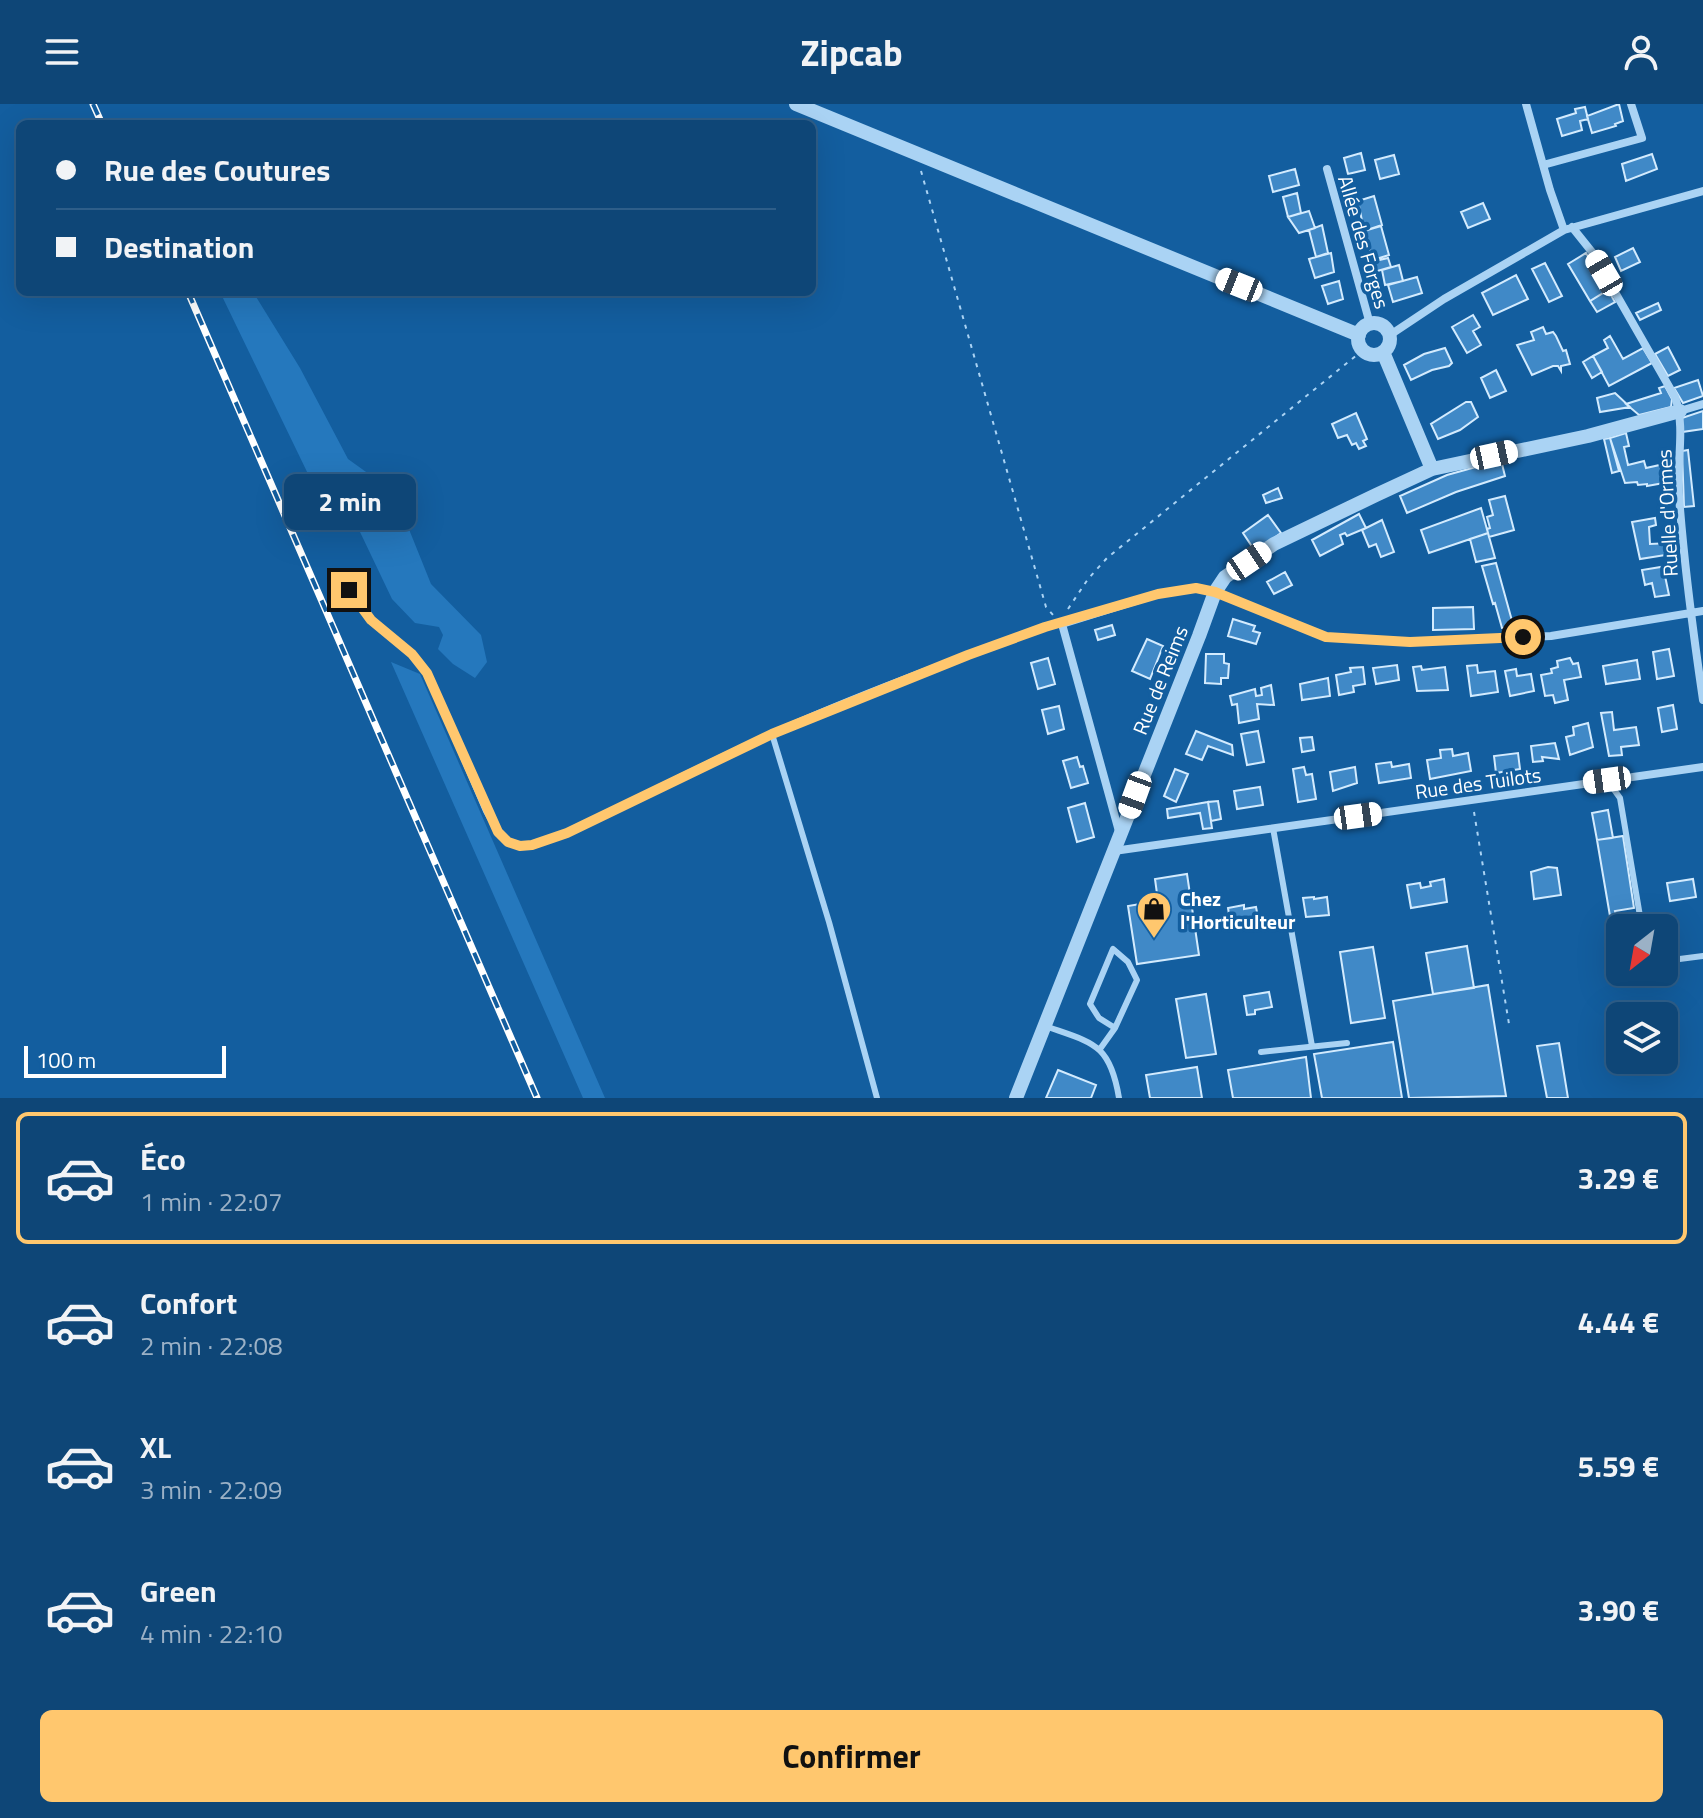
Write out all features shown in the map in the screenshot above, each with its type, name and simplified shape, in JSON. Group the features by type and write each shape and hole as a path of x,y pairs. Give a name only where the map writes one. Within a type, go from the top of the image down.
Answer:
{"street":[{"path":"796,104 1364,329 1380,324 1390,335 1389,344 1383,352 1373,355 1363,350 1358,340 1364,329"},
{"path":"1526,104 1543,165 1568,228 1592,252 1675,397 1680,411"},
{"path":"1543,165 1642,138 1631,104"},
{"name":"Allée des Forges","path":"1327,169 1364,329"},
{"path":"1390,335 1444,299 1568,228 1703,191"},
{"path":"1383,352 1432,469"},
{"name":"Rue de Reims","path":"1016,1098 1215,592 1225,577 1274,544 1432,469 1588,436 1703,404"},
{"name":"Ruelle d'Ormes","path":"1680,411 1678,492 1690,613 1703,700"},
{"path":"1120,836 1062,624 1158,594 1196,588 1215,592 1326,637 1410,642 1551,636 1703,611"},
{"name":"Rue des Tuilots","path":"1114,851 1703,767"}],"lane":[{"path":"349,590 371,620 412,654 427,673 486,811 498,832 508,842 520,846 567,833 772,734 968,655 1045,627 1062,624"},
{"path":"772,734 829,922 877,1098"},
{"path":"1607,780 1620,798 1640,914"},
{"path":"1273,828 1312,1046"},
{"path":"1100,1049 1115,1028 1137,980 1128,962 1113,949 1090,1004 1099,1018 1115,1028"},
{"path":"1678,959 1703,956"},
{"path":"1045,1026 1100,1049 1110,1060 1119,1098"},
{"path":"1261,1052 1347,1043"}],"path":[{"path":"917,154 1046,607 1062,624 1071,603 1107,558 1363,350"},
{"path":"1472,800 1509,1024"}],"shaded area":[{"path":"222,296 255,296 300,368 348,459 394,492 431,584 481,635 487,662 475,678 453,664 438,649 443,635 439,627 415,623 392,599 350,511 310,478"},
{"path":"391,662 420,674 605,1098 583,1098"}],"building":[{"path":"1619,104 1623,121 1592,133 1587,116"},
{"path":"1585,107 1588,119 1580,121 1582,130 1562,136 1557,119"},
{"path":"1361,153 1365,170 1348,174 1344,158"},
{"path":"1652,154 1657,169 1626,181 1622,164"},
{"path":"1394,155 1399,174 1380,179 1375,160"},
{"path":"1295,169 1299,185 1273,192 1269,176"},
{"path":"1297,193 1301,213 1288,217 1283,197"},
{"path":"1374,196 1382,225 1364,231 1358,201"},
{"path":"1483,203 1490,219 1468,228 1461,212"},
{"path":"1309,211 1315,228 1299,233 1288,217"},
{"path":"1322,225 1328,253 1316,257 1309,230"},
{"path":"1381,226 1389,255 1373,260 1364,231"},
{"path":"1633,248 1640,262 1621,271 1615,257"},
{"path":"1331,253 1334,272 1315,278 1309,259"},
{"path":"1586,253 1608,290 1590,301 1568,264"},
{"path":"1388,258 1391,267 1374,272 1371,262"},
{"path":"1545,263 1562,296 1549,302 1532,269"},
{"path":"1399,265 1403,281 1385,285 1382,270"},
{"path":"1516,275 1528,299 1493,315 1482,293"},
{"path":"1417,277 1422,293 1393,302 1388,285"},
{"path":"1339,281 1343,299 1328,304 1322,286"},
{"path":"1608,290 1615,302 1597,312 1590,301"},
{"path":"1658,303 1661,310 1640,320 1636,313"},
{"path":"1473,315 1480,327 1473,331 1481,345 1467,353 1452,327"},
{"path":"1543,327 1546,334 1553,332 1556,336 1563,351 1566,350 1570,364 1561,366 1561,371 1558,366 1553,366 1532,375 1517,345 1534,340 1531,332"},
{"path":"1610,336 1623,359 1643,348 1652,363 1609,386 1593,356 1608,348 1604,340"},
{"path":"1668,347 1680,370 1668,376 1655,354"},
{"path":"1445,348 1452,363 1449,366 1411,380 1404,365 1424,354"},
{"path":"1593,356 1602,372 1592,378 1583,362"},
{"path":"1496,370 1506,391 1490,398 1481,378"},
{"path":"1698,380 1703,396 1683,403 1674,388"},
{"path":"1665,386 1672,399 1671,407 1639,415 1626,404 1661,393 1659,388"},
{"path":"1615,393 1630,407 1600,412 1597,398"},
{"path":"1466,402 1471,402 1478,417 1460,430 1438,439 1431,424"},
{"path":"1703,411 1703,429 1682,432 1682,418"},
{"path":"1356,413 1367,439 1363,441 1366,446 1359,449 1356,443 1352,445 1347,435 1338,438 1332,424"},
{"path":"1626,433 1629,446 1624,447 1628,465 1644,461 1646,468 1673,462 1675,481 1647,486 1638,485 1637,482 1625,483 1610,438"},
{"path":"1610,438 1619,471 1612,473 1604,439"},
{"path":"1688,450 1694,506 1684,507 1682,451"},
{"path":"1501,460 1505,476 1407,513 1400,496 1447,475"},
{"path":"1278,488 1282,498 1266,503 1263,495"},
{"path":"1505,496 1514,530 1489,537 1487,517 1493,515 1489,500"},
{"path":"1481,508 1488,533 1429,553 1421,530"},
{"path":"1359,514 1366,528 1347,536 1345,533 1340,535 1343,544 1320,556 1312,540"},
{"path":"1268,515 1281,533 1255,551 1243,533"},
{"path":"1655,518 1656,525 1649,527 1650,544 1671,543 1672,554 1640,559 1632,522"},
{"path":"1382,520 1394,552 1381,557 1376,544 1369,547 1362,530"},
{"path":"1488,533 1495,558 1476,562 1470,539"},
{"path":"1496,563 1514,628 1502,628 1482,566"},
{"path":"1667,566 1669,575 1665,576 1669,595 1655,597 1652,583 1645,585 1642,570"},
{"path":"1285,572 1292,585 1274,594 1267,582"},
{"path":"1473,607 1474,629 1433,630 1433,608"},
{"path":"1233,619 1255,626 1253,631 1260,633 1256,644 1228,636"},
{"path":"1112,625 1115,635 1098,640 1095,630"},
{"path":"1147,639 1163,646 1150,679 1132,671"},
{"path":"1669,649 1674,676 1657,679 1653,652"},
{"path":"1206,654 1224,654 1224,663 1229,664 1228,678 1221,678 1221,684 1205,683"},
{"path":"1048,658 1055,684 1038,689 1031,663"},
{"path":"1570,658 1573,664 1578,663 1581,677 1564,680 1568,700 1555,703 1553,695 1545,696 1541,675 1552,673 1551,669 1558,667 1557,661"},
{"path":"1637,660 1640,679 1606,684 1603,666"},
{"path":"1397,665 1399,680 1376,684 1373,668"},
{"path":"1477,665 1478,673 1495,671 1498,692 1471,696 1467,666"},
{"path":"1421,666 1422,670 1445,667 1448,690 1417,691 1413,667"},
{"path":"1363,667 1365,684 1353,686 1354,692 1339,695 1336,675 1351,672 1350,668"},
{"path":"1516,669 1517,676 1531,674 1534,691 1510,696 1505,671"},
{"path":"1328,678 1330,696 1302,700 1300,684"},
{"path":"1271,685 1274,705 1257,704 1259,719 1239,723 1237,704 1232,705 1230,696 1255,689 1256,696 1262,695 1261,688"},
{"path":"1673,705 1677,729 1662,732 1658,708"},
{"path":"1059,706 1064,729 1048,734 1042,710"},
{"path":"1612,712 1614,730 1636,727 1639,745 1621,747 1622,755 1609,756 1601,713"},
{"path":"1588,723 1593,747 1570,755 1566,737 1574,735 1573,727"},
{"path":"1196,731 1232,745 1233,755 1208,746 1202,760 1186,754"},
{"path":"1258,731 1264,762 1247,765 1241,734"},
{"path":"1312,737 1314,750 1302,752 1300,738"},
{"path":"1555,743 1559,759 1542,757 1543,761 1533,762 1531,746"},
{"path":"1452,749 1453,756 1468,753 1471,771 1430,779 1427,760 1441,758 1440,750"},
{"path":"1518,753 1520,769 1496,773 1494,756"},
{"path":"1077,757 1088,783 1071,788 1063,761"},
{"path":"1391,762 1392,767 1409,764 1411,778 1379,783 1376,764"},
{"path":"1304,767 1306,775 1312,774 1316,799 1298,802 1293,769"},
{"path":"1355,767 1357,783 1333,791 1330,772"},
{"path":"1175,769 1188,774 1176,802 1164,796"},
{"path":"1260,787 1263,805 1237,809 1234,791"},
{"path":"1218,801 1221,819 1211,821 1208,802"},
{"path":"1208,802 1212,828 1203,829 1200,813 1168,818 1167,809"},
{"path":"1085,803 1094,837 1077,842 1068,808"},
{"path":"1608,810 1613,838 1597,840 1592,813"},
{"path":"1623,836 1634,908 1610,914 1597,840"},
{"path":"1557,868 1561,895 1534,899 1531,872"},
{"path":"1187,874 1199,955 1137,964 1128,906 1158,901 1155,879"},
{"path":"1444,879 1447,902 1411,908 1407,885 1420,883 1421,888"},
{"path":"1693,879 1696,897 1670,901 1667,883"},
{"path":"1327,897 1329,915 1306,917 1303,898"},
{"path":"1244,905 1244,909 1256,907 1259,923 1231,927 1228,908"},
{"path":"1467,946 1474,988 1433,994 1426,953"},
{"path":"1373,947 1385,1018 1351,1023 1340,952"},
{"path":"1488,985 1506,1096 1409,1098 1393,1001"},
{"path":"1269,992 1272,1007 1247,1015 1244,996"},
{"path":"1206,994 1216,1054 1186,1058 1176,999"},
{"path":"1393,1042 1402,1098 1322,1098 1314,1054"},
{"path":"1559,1043 1568,1098 1547,1098 1537,1046"},
{"path":"1306,1057 1311,1098 1233,1098 1228,1070"},
{"path":"1197,1067 1202,1098 1150,1098 1146,1075"},
{"path":"1058,1070 1096,1085 1091,1098 1046,1098"}],"railway":[{"path":"93,104 100,120"},
{"path":"190,296 537,1098"}],"place":[{"name":"Chez l'Horticulteur","path":"1154,940"}],"route":[{"path":"349,590 371,620 420,662 486,811 498,832 508,842 520,846 567,833 707,763 853,699 1045,627 1158,594 1196,588 1215,592 1326,637 1410,642 1523,637"}]}
